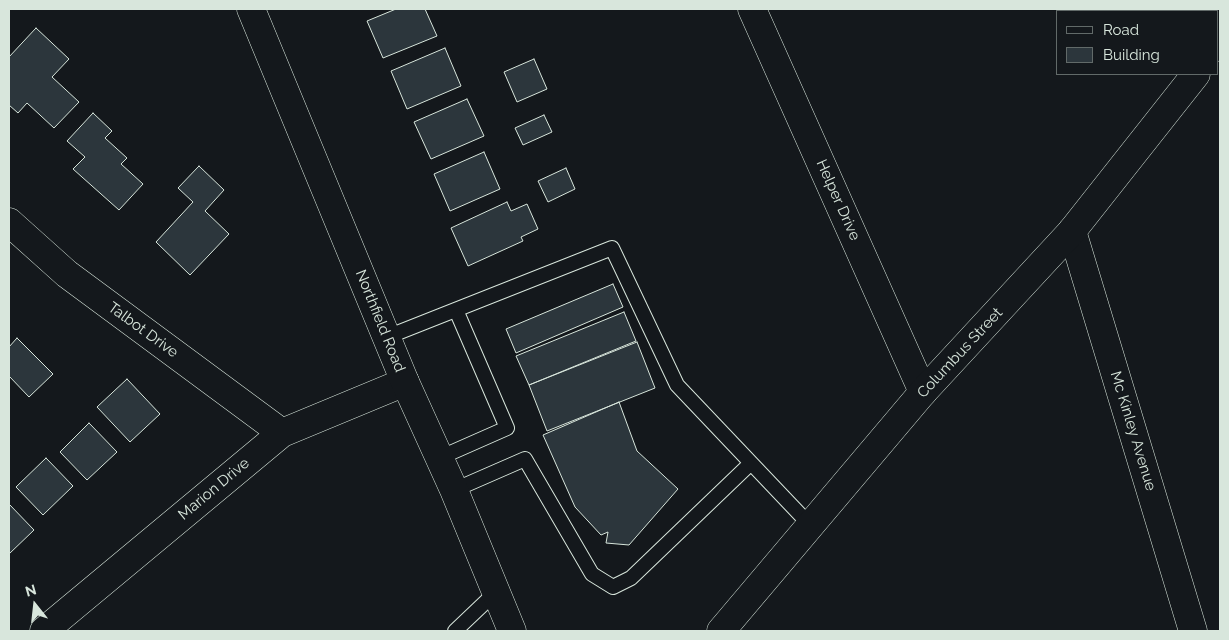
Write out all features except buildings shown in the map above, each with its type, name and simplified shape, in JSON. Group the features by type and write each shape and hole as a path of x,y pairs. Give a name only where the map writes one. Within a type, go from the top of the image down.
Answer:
{"street":[{"name":"Northfield Road","path":"251,9 405,382 454,490 512,631"},
{"name":"Helper Drive","path":"752,9 923,392"},
{"name":"Columbus Street","path":"725,629 923,392 1072,231 1195,75"},
{"name":"Talbot Drive","path":"9,222 66,274 282,433"},
{"name":"Mc Kinley Avenue","path":"1072,231 1193,631"},
{"name":"Marion Drive","path":"44,631 282,433 405,382"}],"lane":[{"path":"387,337 612,248 677,384 810,525"},
{"path":"440,458 507,428 456,310"},
{"path":"454,490 526,459 592,574 613,588 631,578 751,463"},
{"path":"455,631 496,592"}]}
